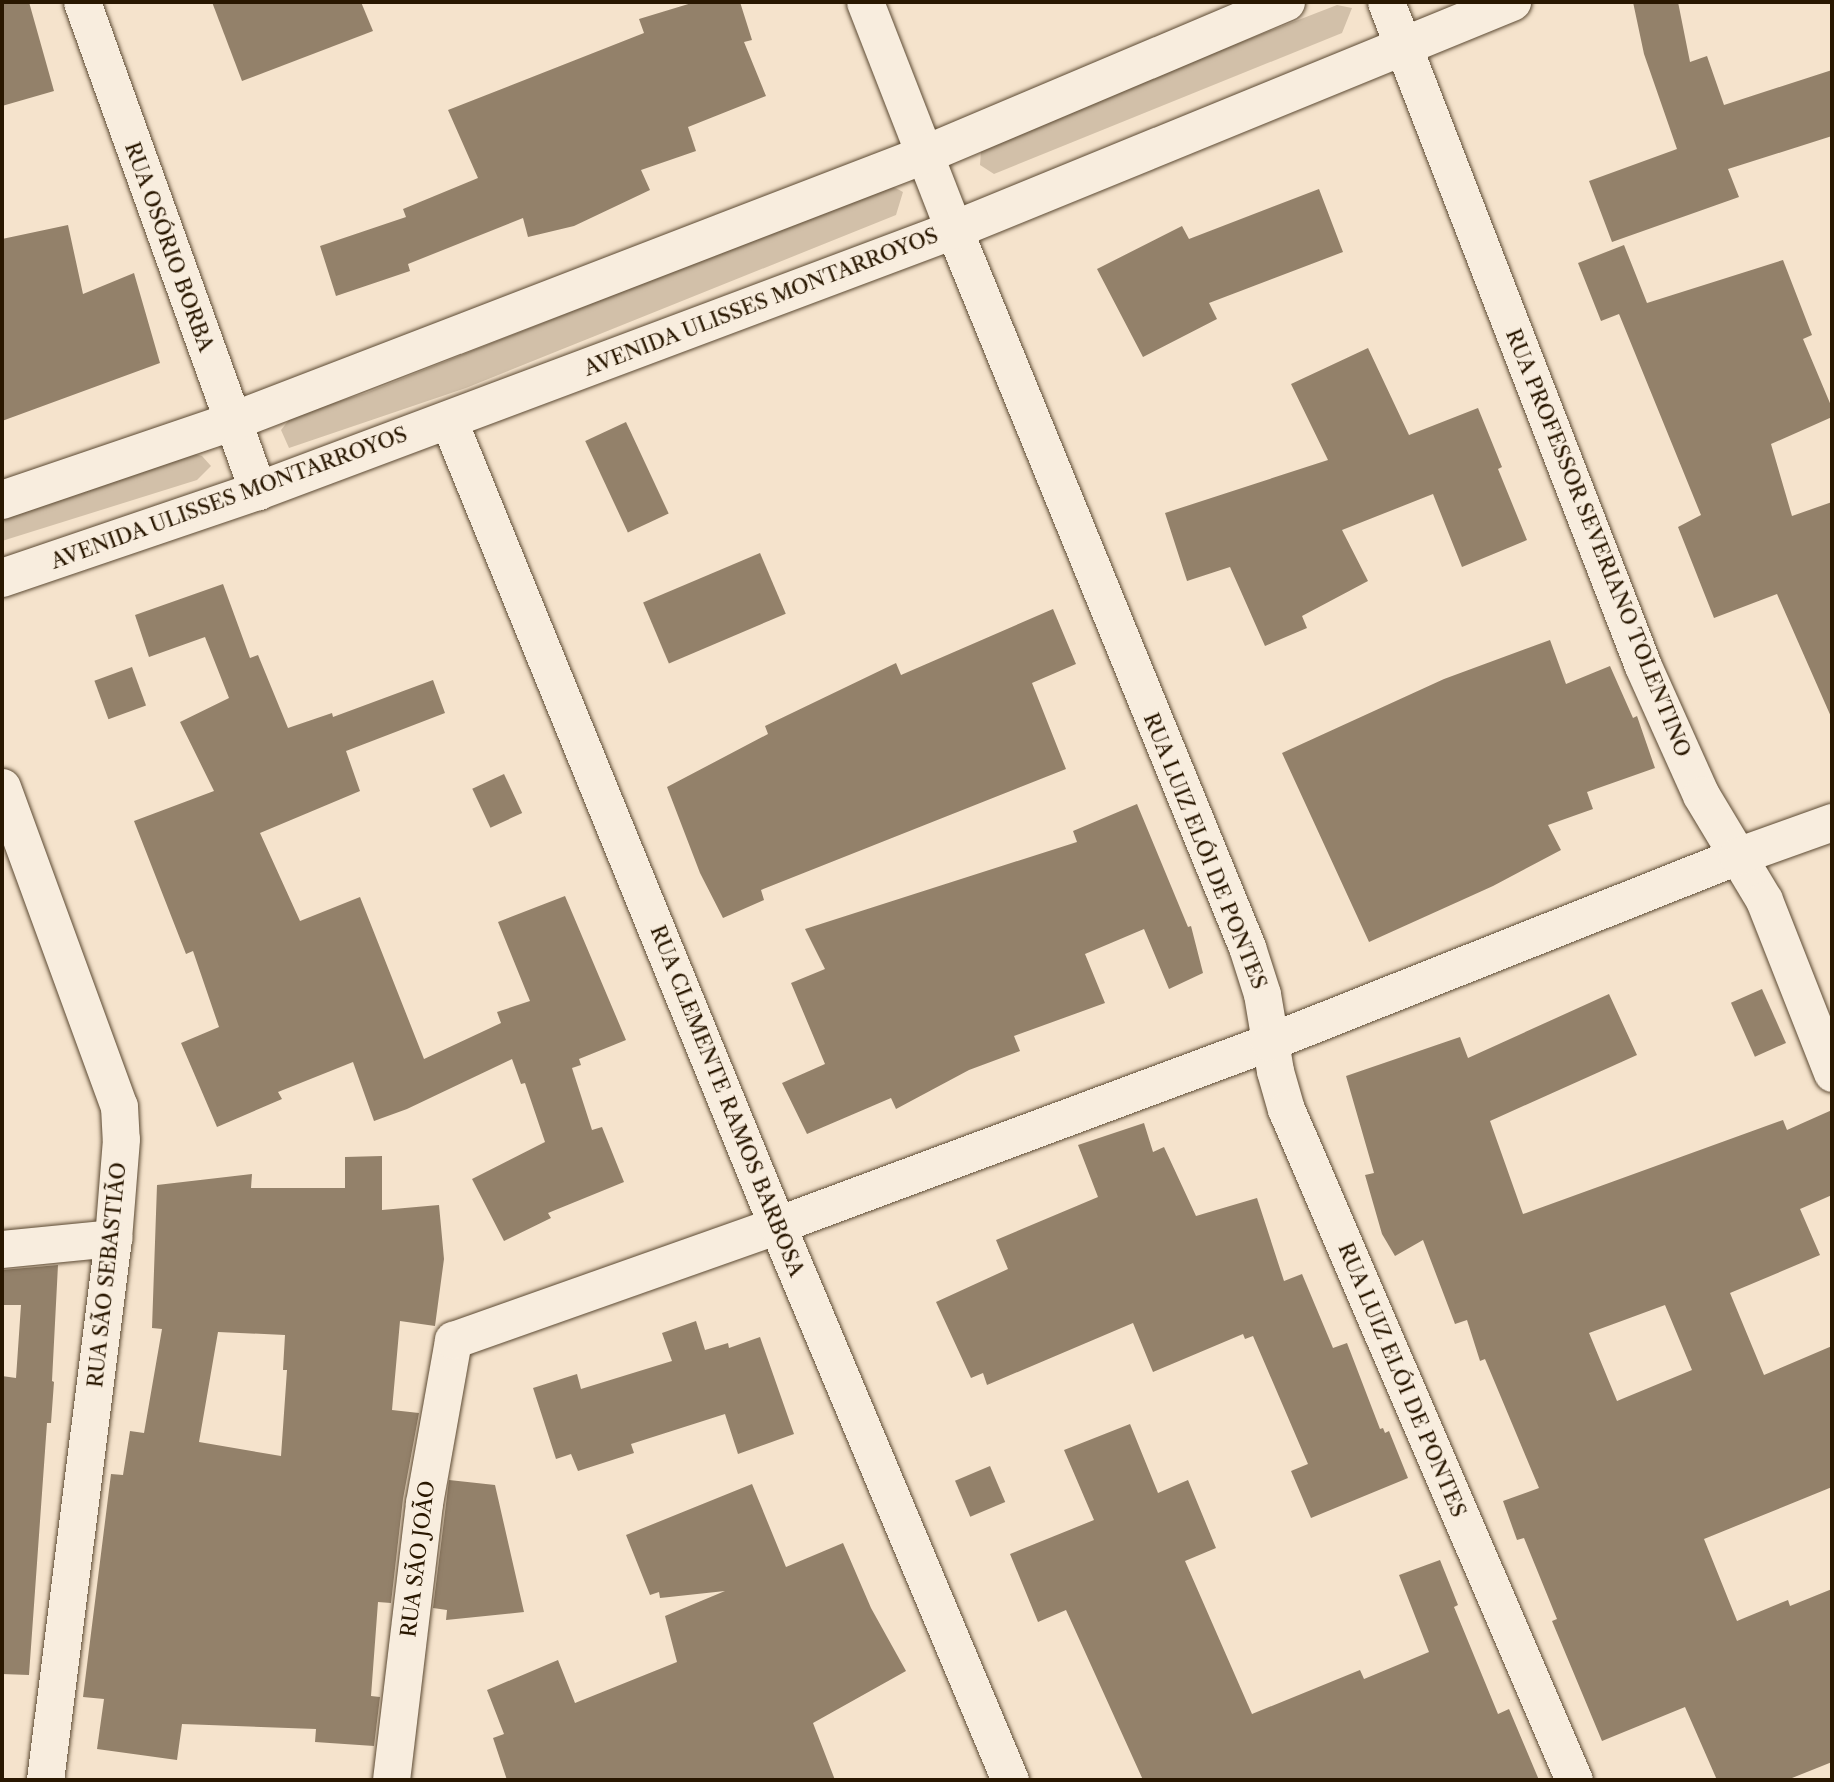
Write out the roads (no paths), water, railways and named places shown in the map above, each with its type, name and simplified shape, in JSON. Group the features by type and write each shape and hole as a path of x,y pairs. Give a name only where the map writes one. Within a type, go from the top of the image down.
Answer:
{"main road":[{"path":"2,500 231,422 924,155 1286,2"},
{"name":"AVENIDA ULISSES MONTARROYOS","path":"2,578 258,491 954,230 1511,2"}],"street":[{"name":"RUA OSÓRIO BORBA","path":"82,2 258,491"},
{"name":"RUA LUIZ ELÓI DE PONTES","path":"865,2 954,230 1247,947 1262,994 1275,1071 1290,1119 1574,1780"},
{"name":"RUA PROFESSOR SEVERIANO TOLENTINO","path":"1386,2 1643,666 1701,795 1764,900 1832,1073"},
{"name":"RUA CLEMENTE RAMOS BARBOSA","path":"448,419 777,1225 1010,1780"},
{"name":"RUA SÃO SEBASTIÃO","path":"2,787 119,1106 121,1139 113,1238 45,1780"},
{"path":"777,1225 1269,1042 1737,856 1832,822"},
{"name":"RUA SÃO JOÃO","path":"396,1773 424,1503 453,1340 777,1225"},
{"path":"2,1249 113,1238"}]}
